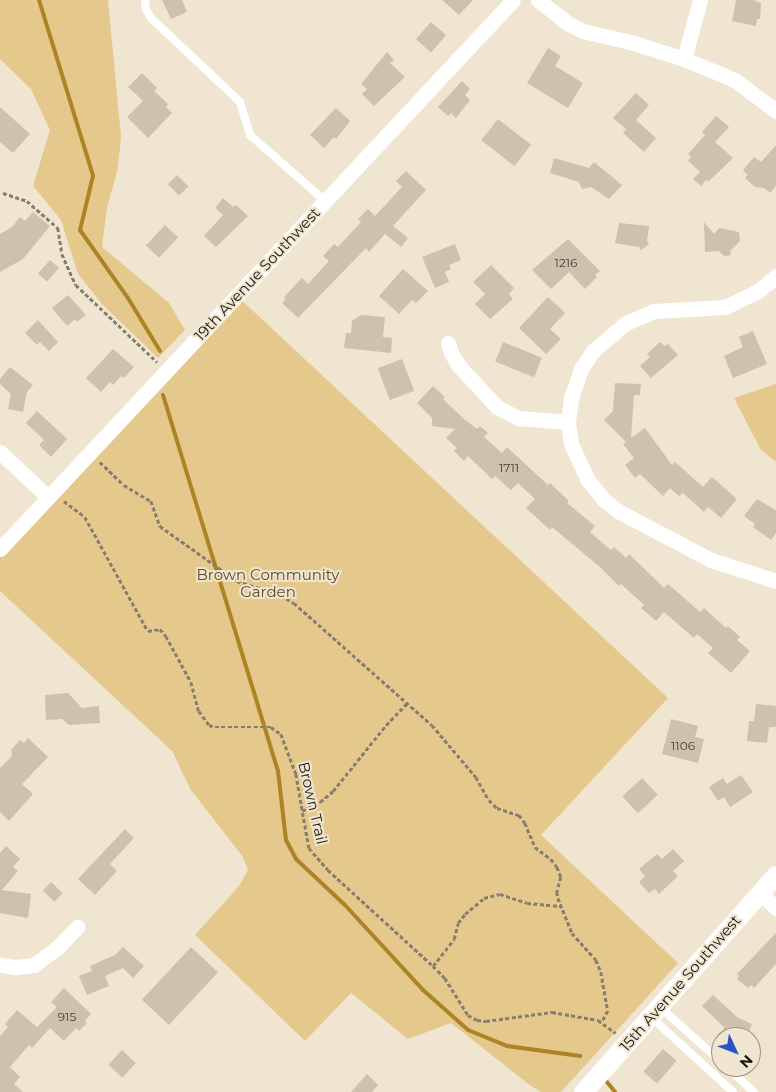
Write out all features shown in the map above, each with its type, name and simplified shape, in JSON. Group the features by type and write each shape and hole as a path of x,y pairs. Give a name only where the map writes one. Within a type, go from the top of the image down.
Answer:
{"street":[{"name":"19th Avenue Southwest","path":"0,548 55,498 325,201 513,0"},
{"path":"538,0 569,24 583,31 634,43 684,59 736,81 776,111"},
{"path":"684,59 700,0"},
{"path":"776,276 758,291 725,307 654,311 626,323 593,351 580,369 571,398 568,422 571,444 587,479 603,499 618,510 711,560 776,581"},
{"path":"448,343 451,354 459,366 497,407 519,418 568,422"},
{"path":"0,452 55,498"},
{"name":"15th Avenue Southwest","path":"583,1092 776,875"},
{"path":"760,893 776,908"},
{"path":"0,965 16,967 34,965 58,947 77,927"}],"lane":[{"path":"145,0 146,9 151,18 240,102 250,135 325,201"},
{"path":"655,1012 711,1054"},
{"path":"655,1012 733,1092"},
{"path":"738,1077 754,1092"}],"path":[{"path":"3,193 27,201 58,228 62,254 76,285 157,361"},
{"path":"99,461 124,485 151,501 160,526 238,582 281,595 294,603 432,725 476,777 489,800 497,808 519,815 525,823 535,847 557,867 561,877 557,892 572,933 596,960 601,972 608,1011 602,1022"},
{"name":"Brown Trail","path":"55,498 85,517 148,631 160,629 166,636 191,682 199,711 209,725 215,727 271,727 281,734 296,774 309,848 322,863 434,966 444,978 460,1006 477,1020 552,1012 602,1022 617,1034"},
{"path":"302,811 320,802 334,791 386,725 408,703"},
{"path":"434,966 454,939 458,923 465,914 484,898 500,894 528,903 561,906"}],"green space":[{"path":"0,0 108,0 121,136 118,168 107,208 102,247 169,303 185,330 158,358 102,304 78,274 61,220 33,186 50,130 31,89 0,59"},
{"name":"Brown Community Garden","path":"237,296 668,698 541,835 678,963 561,1092 541,1092 531,1086 451,1023 408,1039 351,993 305,1041 195,935 239,886 248,870 243,857 191,790 172,751 0,591 0,549"},
{"path":"776,384 776,462 761,450 734,398"}],"building":[{"path":"162,0 182,0 187,12 171,19"},
{"path":"442,0 473,0 459,15"},
{"path":"736,0 753,0 761,3 760,19 757,19 756,26 732,21"},
{"path":"431,22 446,35 431,52 416,39"},
{"path":"548,48 561,56 555,66 583,83 568,108 527,83"},
{"path":"387,52 394,60 390,63 405,77 374,106 362,94 367,89 361,84"},
{"path":"142,73 157,88 154,91 168,104 166,107 172,113 148,138 127,117 143,101 128,87"},
{"path":"462,81 470,89 465,95 470,100 456,118 451,113 448,116 438,107"},
{"path":"636,93 649,105 636,120 656,138 644,152 623,133 626,129 613,118"},
{"path":"0,107 30,134 13,153 0,142"},
{"path":"336,108 350,121 336,139 334,137 324,148 310,135"},
{"path":"716,116 729,127 715,142 733,158 708,182 706,180 701,186 693,179 700,172 688,161 691,157 688,154 705,135 702,132"},
{"path":"498,119 531,145 514,166 481,140"},
{"path":"776,145 776,186 770,193 764,188 755,187 745,178 748,175 743,170 754,157 761,162"},
{"path":"554,158 589,168 594,162 622,185 609,199 591,187 582,189 579,182 550,173"},
{"path":"406,171 426,190 393,226 408,238 401,247 385,234 369,252 366,248 298,318 282,303 286,299 284,297 302,278 308,284 329,261 323,256 334,244 338,247 361,222 358,219 368,209 375,216 402,187 396,181"},
{"path":"177,175 188,186 179,196 168,184"},
{"path":"223,198 233,207 236,205 248,216 216,247 204,236 223,215 215,208"},
{"path":"33,212 50,226 23,259 0,272 0,234 12,227 20,217 25,221"},
{"path":"704,222 714,234 719,228 739,232 740,241 730,251 731,255 724,256 719,251 705,252"},
{"path":"619,223 649,226 647,241 649,244 641,250 639,247 615,243"},
{"path":"165,225 178,237 159,258 146,245"},
{"path":"568,239 600,271 595,275 597,277 585,289 569,272 551,289 532,270"},
{"path":"455,244 461,260 449,265 451,269 445,272 449,282 435,288 422,257"},
{"path":"50,260 59,268 47,281 38,273"},
{"path":"491,265 514,288 509,294 513,299 490,319 475,304 485,294 473,282"},
{"path":"403,269 428,291 416,303 412,300 399,314 379,296"},
{"path":"68,295 86,315 77,322 75,319 67,326 52,308"},
{"path":"548,297 565,313 550,329 561,339 546,354 519,328"},
{"path":"361,315 385,317 383,337 392,338 391,353 344,348 346,333 351,333 352,321"},
{"path":"38,320 58,342 49,351 40,342 37,345 25,333"},
{"path":"753,331 767,364 733,378 724,356 743,347 739,337"},
{"path":"503,342 542,358 534,377 495,361"},
{"path":"660,342 665,346 668,344 678,355 651,378 640,366 650,357 647,354"},
{"path":"113,349 134,367 124,378 121,376 113,385 110,382 101,392 86,378"},
{"path":"402,359 414,391 390,400 378,368"},
{"path":"10,367 33,385 27,392 23,412 8,409 11,394 0,384 0,379"},
{"path":"615,383 641,384 640,395 634,395 631,438 645,428 672,465 675,462 703,487 712,477 737,499 721,518 708,507 704,512 683,493 679,496 670,488 663,496 640,474 635,478 625,465 634,458 623,444 626,442 604,420 613,411"},
{"path":"433,386 445,397 443,399 464,419 477,429 480,426 488,433 484,437 502,453 507,447 548,485 550,483 569,501 567,503 595,526 590,532 606,546 611,550 614,547 626,558 629,554 664,588 668,584 700,612 704,608 726,628 728,626 740,637 737,640 750,651 731,673 708,653 713,648 697,634 694,638 664,612 656,621 641,608 644,605 621,584 619,586 600,567 552,527 550,530 526,508 535,499 518,483 511,490 495,476 492,479 468,456 464,461 454,451 457,448 446,438 455,429 432,426 432,418 417,403"},
{"path":"37,411 67,439 51,457 39,445 44,440 26,423"},
{"path":"757,499 776,510 776,533 771,540 753,527 755,524 744,516"},
{"path":"68,693 82,708 99,706 100,723 69,725 62,719 46,720 45,695"},
{"path":"756,704 776,706 776,727 769,727 767,743 747,741 749,721 754,721"},
{"path":"671,719 698,726 695,737 704,739 698,763 662,754"},
{"path":"28,738 48,757 22,784 33,794 9,821 0,812 0,768 12,756 11,750 20,740 24,743"},
{"path":"741,775 753,792 730,807 724,797 718,801 709,787 723,778 727,784"},
{"path":"642,778 658,795 638,813 622,796"},
{"path":"125,829 134,838 110,864 117,871 95,895 78,879"},
{"path":"6,846 20,859 13,867 18,871 2,890 31,894 28,918 0,913 0,853"},
{"path":"673,849 684,861 673,871 678,876 659,894 655,889 649,893 639,882 645,876 639,869 657,854 662,859"},
{"path":"51,882 63,893 55,902 43,891"},
{"path":"776,933 776,964 754,988 751,985 748,988 737,979 739,976 737,974"},
{"path":"123,947 144,966 133,978 123,968 105,976 109,986 87,995 79,976 92,971 90,966 115,955"},
{"path":"191,947 218,972 169,1025 142,1000"},
{"path":"64,988 91,1014 85,1021 87,1023 79,1031 76,1028 64,1041 50,1028 32,1048 29,1045 10,1067 20,1077 14,1084 23,1092 0,1092 0,1036 8,1027 5,1024 17,1010 37,1027 57,1007 51,1002"},
{"path":"713,995 737,1017 752,1024 751,1027 724,1027 702,1006"},
{"path":"663,1049 677,1061 657,1083 643,1072"},
{"path":"122,1050 136,1063 122,1078 108,1065"},
{"path":"367,1074 378,1085 372,1092 351,1092"}],"waterway":[{"path":"39,0 93,176 80,230 128,298 160,351"},
{"path":"163,395 278,771 286,840 296,859 344,904 423,990 468,1030 507,1046 580,1056"},
{"path":"607,1082 615,1092"}]}
